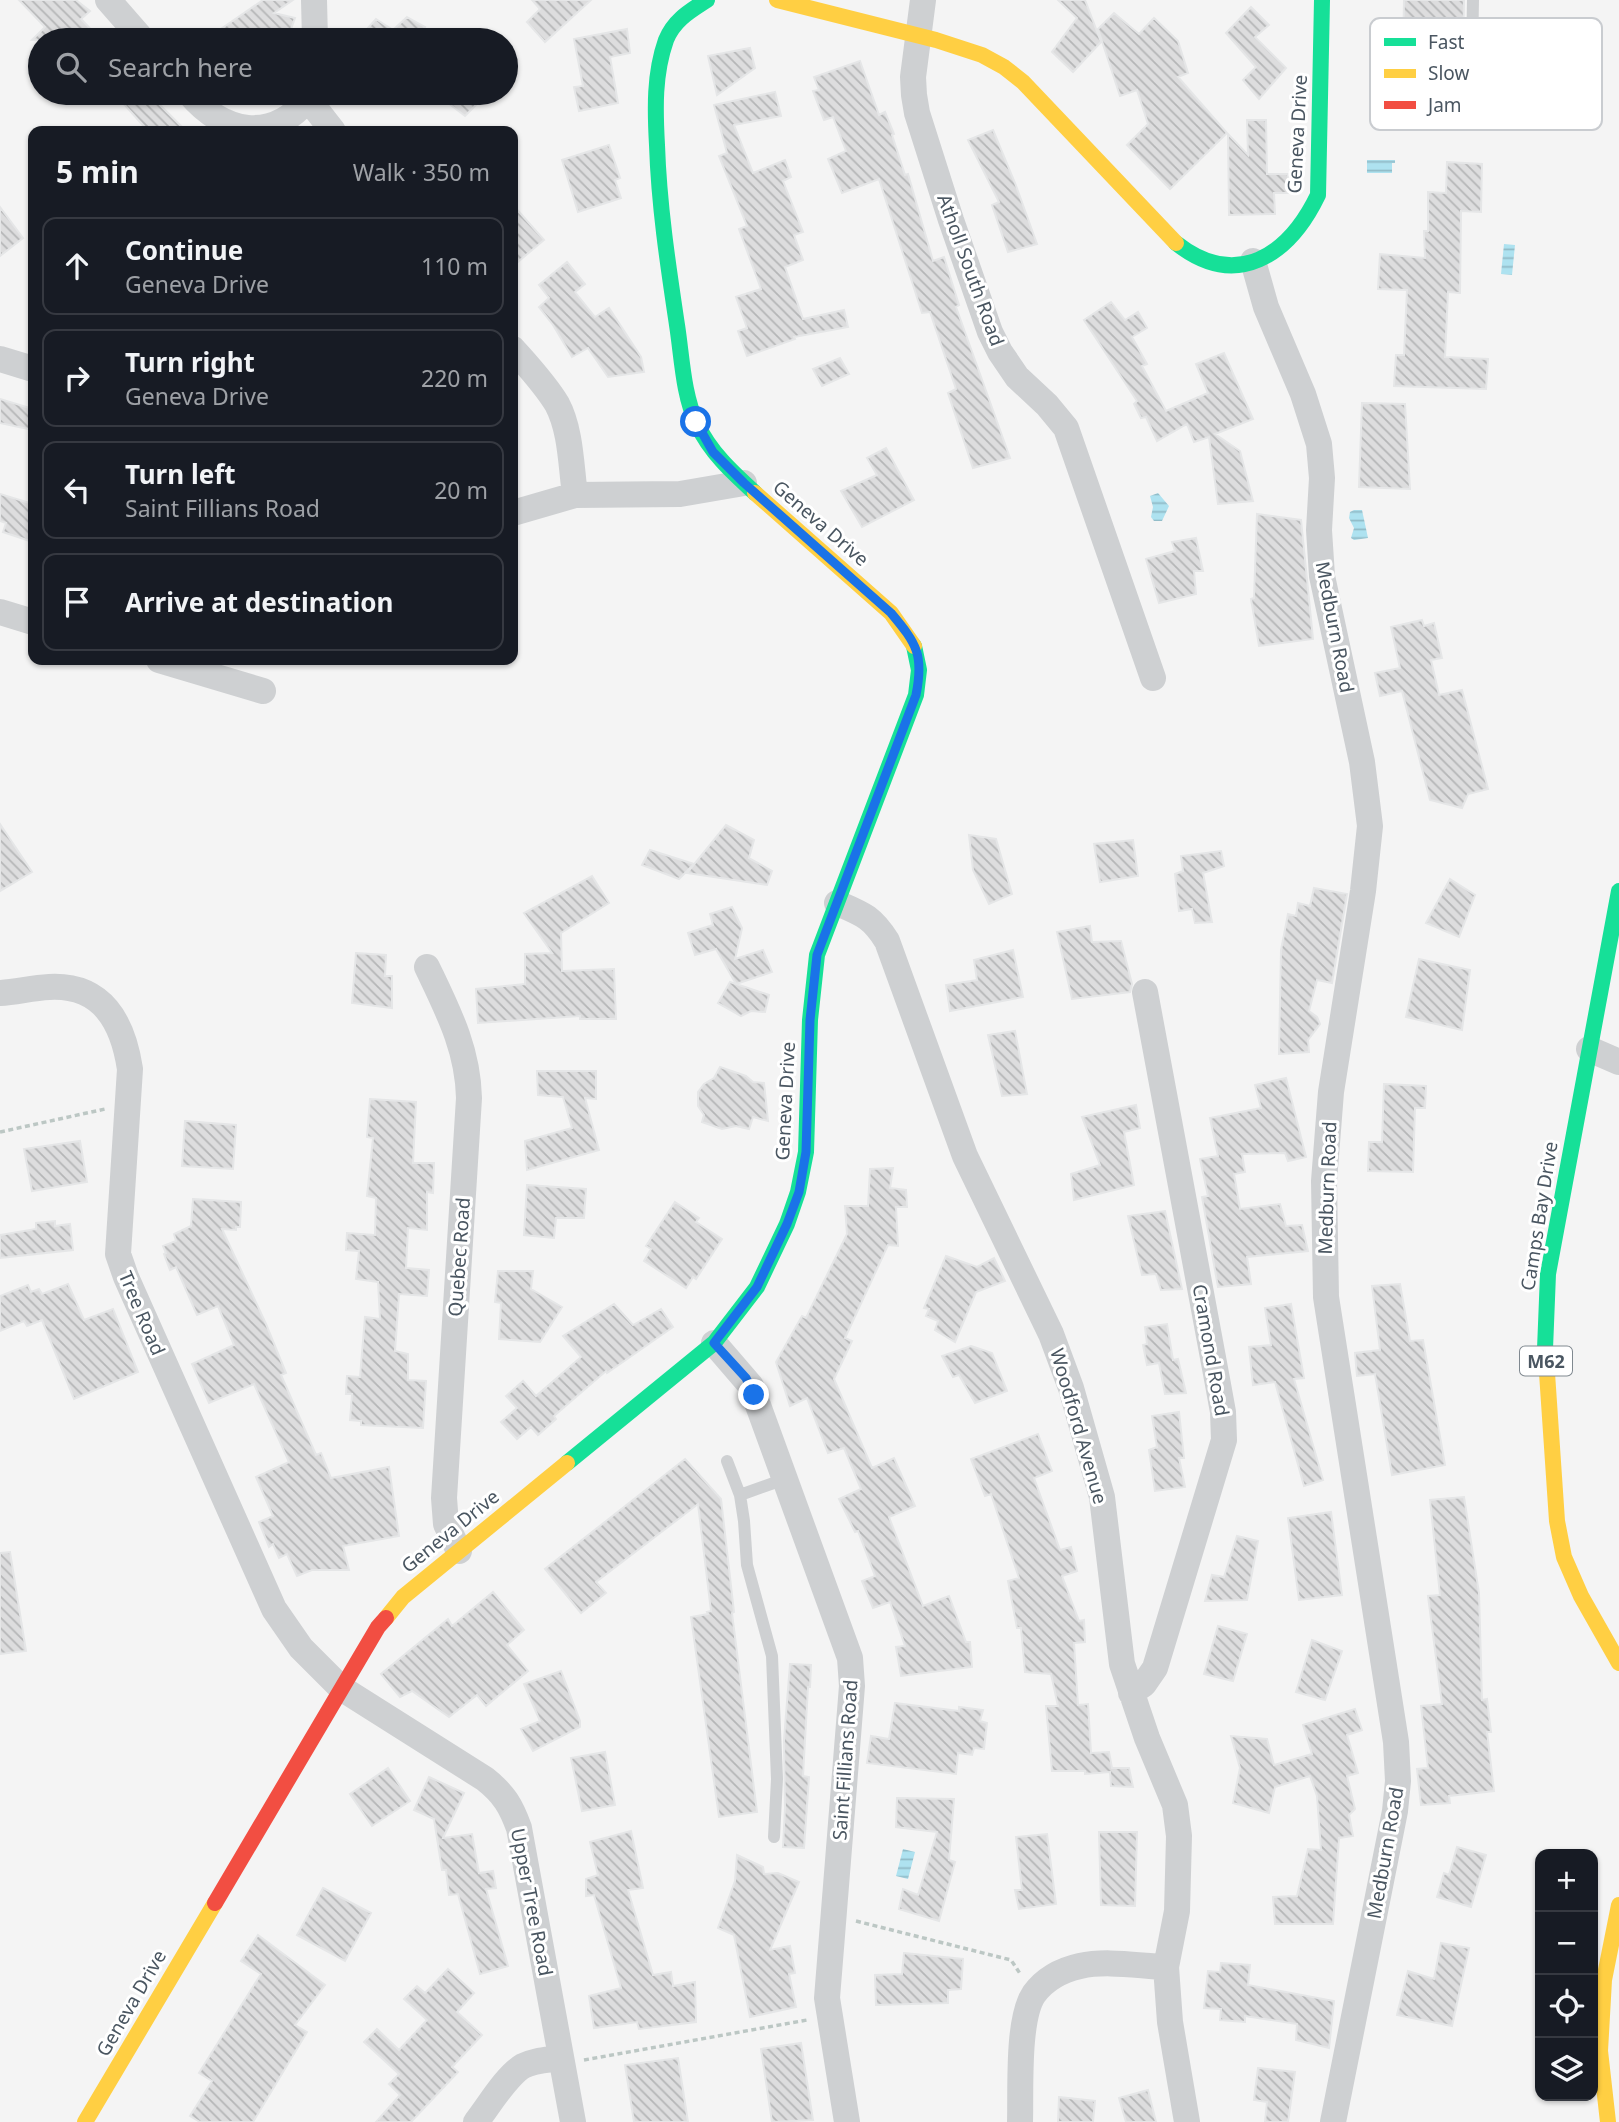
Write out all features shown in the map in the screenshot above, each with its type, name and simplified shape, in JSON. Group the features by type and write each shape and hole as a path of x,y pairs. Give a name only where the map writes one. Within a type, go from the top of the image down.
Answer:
{"street":[{"path":"108,0 132,28"},
{"path":"314,0 315,28"},
{"name":"Geneva Drive","path":"777,0 919,36 982,55 1004,67 1023,82 1178,245 1204,260 1226,265 1253,261 1275,252 1296,235 1308,218 1318,195 1322,0"},
{"name":"Atholl South Road","path":"923,0 913,78 917,113 990,332 1017,377 1047,405 1066,428 1153,678"},
{"name":"Geneva Drive","path":"85,2122 364,1647 390,1611 403,1597 714,1343 757,1287 799,1192 806,1152 814,971 817,955 916,695 921,671 918,652 908,632 891,613 744,483 713,452 696,422 686,383 667,257 658,178 655,97 667,38 678,19 699,2"},
{"path":"202,105 234,126"},
{"path":"273,126 282,123 302,105"},
{"path":"315,105 330,126"},
{"name":"Medburn Road","path":"1253,261 1266,307 1303,394 1319,444 1321,478 1318,530 1322,576 1362,762 1370,827 1363,891 1331,1092 1324,1181 1324,1232 1326,1297 1396,1742 1398,1781 1395,1811 1333,2122"},
{"path":"518,355 558,406 566,429 575,495"},
{"path":"0,359 28,367"},
{"path":"518,512 575,495 680,494 744,483"},
{"path":"0,612 28,620"},
{"path":"176,665 263,691"},
{"name":"Camps Bay Drive","path":"1619,891 1548,1275 1545,1349 1557,1521 1564,1557 1581,1596 1619,1663"},
{"name":"Woodford Avenue","path":"837,903 876,923 887,941 965,1156 1051,1334 1071,1388 1102,1497 1122,1664 1147,1738 1175,1805 1179,1836 1177,1911 1166,1967 1170,2022 1187,2122"},
{"name":"Quebec Road","path":"427,967 453,1021 469,1072 444,1497 446,1524 459,1551"},
{"name":"Tree Road","path":"0,993 62,987 80,991 110,1012 120,1027 130,1069 118,1254 125,1277 274,1609 301,1648 341,1688"},
{"name":"Cramond Road","path":"1131,1693 1143,1684 1155,1668 1224,1440 1223,1412 1145,992"},
{"path":"1589,1049 1619,1062"},
{"name":"Saint Fillians Road","path":"714,1343 751,1386 850,1658 852,1672 827,1998 847,2122"},
{"name":"Upper Tree Road","path":"341,1688 485,1779 501,1792 511,1806 519,1828 573,2122"},
{"path":"1608,2122 1600,2051 1604,1980 1619,1905"},
{"path":"1020,2122 1023,2032 1033,1995 1047,1980 1061,1971 1082,1965 1166,1967"},
{"path":"476,2122 514,2073 523,2066 561,2058"}],"lane":[{"path":"1473,18 1474,0"},
{"path":"727,1461 740,1495 747,1565 772,1656 777,1779 774,1837"},
{"path":"740,1495 785,1479"}],"path":[{"path":"0,1132 101,1109 128,1108"},
{"path":"834,1915 1011,1960 1033,1995"},
{"path":"561,2058 580,2060 829,2015"}],"water":[{"path":"1367,160 1395,160 1395,163 1392,163 1392,173 1367,173"},
{"path":"1504,244 1515,245 1512,275 1501,274"},
{"path":"1158,493 1169,506 1162,521 1154,521 1151,517 1153,507 1150,496"},
{"path":"1362,510 1368,538 1351,538 1354,528 1349,518 1350,512"},
{"path":"903,1849 915,1852 908,1879 896,1876"}],"building":[{"path":"19,0 76,0 90,11 81,19 90,28 45,27"},
{"path":"263,0 293,0 274,13 295,18 291,28 222,28"},
{"path":"532,0 591,0 545,42 527,22 540,9"},
{"path":"1058,0 1085,0 1101,42 1073,72 1052,52 1077,18"},
{"path":"1404,0 1464,0 1464,18 1404,18"},
{"path":"1251,7 1269,25 1255,37 1286,68 1259,99 1243,80 1256,67 1226,33"},
{"path":"1114,13 1139,34 1154,18 1178,41 1188,73 1178,77 1227,133 1170,189 1127,145 1148,124 1137,90 1120,96 1098,29"},
{"path":"407,17 425,27 424,28 395,28"},
{"path":"376,19 390,28 368,28"},
{"path":"627,29 630,53 610,57 618,103 579,111 574,87 583,86 574,39"},
{"path":"750,48 755,68 717,95 708,56"},
{"path":"860,61 879,115 885,112 894,134 892,135 905,175 908,174 933,261 944,257 959,305 956,307 1010,458 973,468 948,393 956,389 930,312 922,313 879,179 842,193 828,159 846,151 833,117 824,120 813,91 819,90 814,77"},
{"path":"775,92 781,116 734,125 753,173 785,160 791,177 783,181 803,232 794,235 803,260 785,267 803,319 844,310 848,327 794,337 795,339 747,356 738,331 747,328 736,297 761,289 739,229 747,226 719,156 727,153 714,105"},
{"path":"125,105 160,105 181,126 144,126"},
{"path":"451,105 476,105 465,116"},
{"path":"1247,120 1266,120 1267,174 1288,174 1288,193 1274,193 1275,214 1229,215 1228,134 1248,155"},
{"path":"993,130 1037,244 1008,252 992,205 999,202 968,140"},
{"path":"609,145 620,178 615,180 621,198 578,212 562,160"},
{"path":"1447,162 1482,164 1481,212 1461,211 1460,293 1448,292 1445,357 1488,359 1486,389 1394,386 1396,355 1404,355 1407,290 1378,289 1380,254 1425,258 1424,231 1428,231 1428,192 1446,193"},
{"path":"0,207 23,238 0,256"},
{"path":"518,211 544,240 518,262"},
{"path":"567,262 585,284 575,292 595,317 609,308 641,357 644,372 608,377 588,348 572,357 539,307 549,298 539,285"},
{"path":"1111,302 1125,320 1138,312 1147,328 1132,337 1147,364 1142,366 1166,411 1208,393 1196,364 1224,353 1253,419 1215,434 1240,451 1253,501 1218,504 1209,437 1194,442 1187,424 1157,441 1146,417 1141,418 1134,404 1137,401 1084,320"},
{"path":"840,358 849,374 822,386 813,369"},
{"path":"0,399 28,407 28,429 0,423"},
{"path":"1362,403 1405,404 1410,489 1359,487"},
{"path":"886,448 914,500 862,527 841,491 877,475 867,458"},
{"path":"0,494 28,502 28,540 3,532 6,523 0,521"},
{"path":"1257,514 1301,520 1313,639 1259,646 1251,599 1254,598"},
{"path":"1196,538 1203,571 1194,571 1196,594 1159,603 1146,559 1175,551 1172,542"},
{"path":"1422,620 1424,626 1434,623 1442,658 1431,660 1439,695 1462,690 1488,789 1468,794 1462,808 1430,800 1402,691 1380,696 1375,673 1400,668 1391,627"},
{"path":"0,824 32,872 0,891"},
{"path":"726,825 754,840 749,858 772,871 767,885 687,873"},
{"path":"969,835 996,839 1012,894 989,904 973,870"},
{"path":"1133,840 1138,876 1100,882 1094,844"},
{"path":"650,850 694,864 679,879 642,865"},
{"path":"1221,851 1224,866 1203,873 1212,922 1195,923 1192,909 1179,911 1175,874 1183,871 1181,856"},
{"path":"592,876 609,903 561,933 562,971 614,969 616,1019 580,1019 580,1016 478,1023 476,989 525,984 525,954 552,953 524,913"},
{"path":"1450,879 1475,895 1459,937 1426,923"},
{"path":"1314,888 1347,894 1332,983 1317,980 1309,1011 1317,1017 1320,1024 1308,1040 1309,1052 1279,1054 1281,950 1288,914 1296,916 1298,903 1310,906"},
{"path":"732,907 742,928 735,959 763,950 772,972 736,984 716,949 695,955 688,933 713,925 710,914"},
{"path":"1090,926 1092,942 1121,941 1132,984 1130,992 1072,999 1057,932"},
{"path":"1013,950 1023,997 950,1011 946,985 977,980 974,960"},
{"path":"356,953 386,955 385,976 392,976 392,1008 352,1003"},
{"path":"1419,959 1470,970 1462,1030 1406,1017"},
{"path":"730,982 769,995 765,1012 751,1011 741,1016 718,1003"},
{"path":"1015,1031 1027,1094 1002,1096 988,1035"},
{"path":"720,1067 746,1076 753,1082 764,1083 768,1121 753,1117 749,1129 736,1126 722,1129 702,1122 704,1115 698,1106 698,1092 714,1078"},
{"path":"537,1071 596,1071 596,1099 585,1098 599,1150 527,1170 525,1141 572,1128 563,1097 538,1095"},
{"path":"1286,1078 1306,1157 1288,1161 1285,1153 1242,1154 1245,1172 1234,1174 1240,1209 1280,1204 1286,1226 1302,1225 1308,1251 1247,1257 1251,1284 1218,1287 1202,1197 1208,1196 1200,1159 1218,1156 1210,1118 1261,1108 1255,1085"},
{"path":"1384,1084 1426,1086 1425,1108 1415,1108 1413,1172 1368,1171 1369,1142 1382,1142"},
{"path":"370,1099 416,1102 413,1163 434,1163 433,1193 427,1192 427,1230 408,1228 406,1268 429,1270 427,1296 399,1294 395,1351 408,1354 408,1380 426,1381 423,1428 361,1425 361,1421 350,1420 352,1394 346,1394 347,1376 360,1377 365,1317 380,1319 378,1282 356,1279 359,1251 346,1250 347,1233 375,1235 376,1198 367,1196 373,1138 367,1137"},
{"path":"1136,1105 1140,1128 1124,1132 1134,1185 1074,1200 1071,1174 1100,1165 1082,1117"},
{"path":"185,1121 236,1125 233,1169 182,1166"},
{"path":"80,1141 87,1182 32,1191 24,1149"},
{"path":"893,1168 890,1188 906,1190 907,1207 896,1207 898,1246 888,1245 845,1338 852,1341 834,1379 872,1468 894,1458 915,1506 889,1517 923,1606 949,1596 966,1642 970,1642 972,1667 901,1676 896,1647 905,1646 890,1602 873,1608 862,1581 875,1576 858,1531 855,1532 839,1499 861,1489 844,1448 828,1453 807,1398 790,1406 776,1362 802,1316 806,1318 847,1234 845,1206 868,1206 870,1169"},
{"path":"527,1185 586,1189 584,1218 556,1218 554,1238 524,1235"},
{"path":"193,1199 241,1202 240,1227 236,1227 236,1230 222,1229 266,1324 286,1373 281,1375 316,1455 321,1453 331,1478 389,1467 399,1536 343,1546 349,1570 312,1570 297,1576 287,1554 279,1558 273,1544 269,1547 259,1522 273,1516 256,1477 289,1462 254,1384 209,1403 192,1364 234,1345 218,1306 197,1315 176,1267 170,1270 164,1254 166,1253 163,1246 176,1241 174,1234 191,1226"},
{"path":"675,1202 699,1218 696,1222 722,1239 696,1279 693,1277 686,1288 644,1261 651,1249 646,1246"},
{"path":"1165,1211 1182,1289 1161,1290 1156,1274 1142,1275 1128,1216"},
{"path":"55,1221 55,1226 70,1224 73,1250 0,1258 0,1235 36,1229 36,1223"},
{"path":"946,1256 977,1267 994,1258 1005,1281 976,1292 955,1342 935,1330 938,1321 926,1316 929,1309 924,1308"},
{"path":"498,1271 533,1271 531,1289 562,1307 540,1342 499,1339 501,1303 495,1302"},
{"path":"68,1284 84,1320 113,1309 138,1372 74,1399 42,1320 27,1326 24,1321 0,1331 0,1296 28,1285 31,1292 39,1289 42,1294"},
{"path":"1400,1284 1410,1341 1423,1340 1445,1465 1392,1475 1375,1374 1357,1376 1355,1353 1380,1350 1372,1286"},
{"path":"614,1304 633,1325 661,1309 673,1327 607,1373 606,1371 554,1416 556,1419 538,1435 531,1427 517,1439 501,1422 517,1408 506,1396 523,1381 536,1396 581,1357 563,1336"},
{"path":"1291,1304 1304,1378 1294,1379 1323,1480 1304,1486 1275,1382 1253,1385 1249,1347 1271,1345 1265,1308"},
{"path":"1167,1324 1173,1360 1178,1359 1186,1393 1165,1394 1159,1363 1147,1365 1143,1345 1147,1344 1145,1327"},
{"path":"971,1346 992,1353 1007,1391 975,1403 959,1375 953,1377 942,1356"},
{"path":"1179,1412 1184,1458 1179,1458 1185,1487 1155,1491 1149,1450 1157,1447 1152,1416"},
{"path":"1038,1434 1052,1471 1034,1478 1060,1550 1071,1547 1077,1571 1062,1576 1079,1621 1084,1620 1085,1642 1074,1643 1078,1705 1088,1704 1091,1753 1109,1752 1112,1768 1129,1768 1133,1787 1111,1786 1110,1772 1085,1774 1085,1771 1052,1771 1046,1706 1058,1706 1051,1674 1025,1672 1021,1628 1017,1628 1008,1581 1019,1578 991,1494 985,1496 971,1459"},
{"path":"685,1459 721,1499 757,1812 719,1817 691,1617 711,1611 698,1504 596,1582 606,1593 581,1613 545,1569"},
{"path":"1464,1497 1479,1593 1482,1700 1487,1699 1491,1732 1487,1732 1494,1791 1449,1796 1450,1803 1421,1805 1417,1769 1428,1768 1421,1706 1442,1704 1428,1596 1440,1595 1430,1500"},
{"path":"1331,1512 1342,1595 1299,1600 1288,1518"},
{"path":"1237,1536 1258,1541 1247,1600 1205,1601 1212,1575 1224,1577"},
{"path":"10,1552 26,1651 0,1654 0,1553"},
{"path":"493,1592 524,1630 507,1645 528,1671 486,1706 477,1695 449,1717 412,1691 400,1697 381,1674 448,1619 452,1626"},
{"path":"1218,1626 1247,1634 1233,1681 1204,1674"},
{"path":"1312,1640 1342,1651 1325,1700 1296,1692"},
{"path":"790,1664 811,1665 803,1776 809,1777 804,1848 783,1847 784,1740"},
{"path":"561,1671 580,1727 533,1751 521,1729 540,1721 524,1684"},
{"path":"895,1703 959,1711 959,1707 983,1710 980,1721 987,1723 984,1749 974,1748 972,1755 958,1753 956,1774 867,1763 871,1736 889,1739"},
{"path":"1355,1709 1362,1730 1347,1735 1358,1773 1347,1776 1355,1809 1349,1815 1353,1836 1339,1838 1333,1924 1275,1924 1273,1897 1297,1896 1308,1849 1321,1850 1317,1796 1310,1776 1275,1787 1269,1813 1233,1803 1240,1768 1231,1736 1267,1739 1274,1765 1312,1754 1303,1725"},
{"path":"605,1752 615,1805 582,1811 571,1758"},
{"path":"388,1768 410,1801 372,1826 350,1794"},
{"path":"429,1777 464,1793 443,1838 472,1834 479,1873 493,1871 496,1888 486,1889 508,1966 480,1974 458,1894 449,1895 434,1819 414,1810"},
{"path":"897,1798 954,1799 949,1860 955,1862 939,1921 899,1909 903,1889 918,1895 937,1832 896,1827"},
{"path":"631,1831 643,1888 628,1890 653,1975 671,1972 673,1986 695,1982 696,2022 639,2029 637,2022 594,2028 589,1996 621,1988 594,1895 586,1896 586,1879 598,1875 590,1842"},
{"path":"1099,1832 1137,1832 1135,1906 1101,1905"},
{"path":"1047,1834 1056,1904 1019,1909 1015,1890 1022,1890 1016,1837"},
{"path":"1457,1847 1486,1855 1471,1907 1437,1897 1444,1873 1449,1875"},
{"path":"737,1855 763,1867 764,1874 778,1873 799,1882 770,1950 790,1946 795,1973 789,1974 796,2007 750,2017 734,1935 718,1928 735,1881"},
{"path":"323,1888 371,1913 345,1961 297,1935"},
{"path":"258,1935 325,1985 295,2025 307,2032 253,2122 200,2122 190,2116 212,2081 199,2073 261,1974 241,1961"},
{"path":"1441,1943 1469,1948 1452,2026 1397,2015 1408,1971 1434,1979"},
{"path":"904,1953 963,1959 961,1989 948,1990 948,2003 876,2005 875,1975 902,1974"},
{"path":"1221,1963 1250,1965 1248,1985 1334,2001 1329,2048 1296,2040 1297,2024 1245,2016 1245,2022 1220,2020 1221,2009 1204,2008 1208,1971 1220,1972"},
{"path":"448,1969 474,1993 457,2012 482,2035 452,2067 458,2072 411,2122 376,2122 400,2095 389,2084 399,2074 364,2042 377,2029 399,2050 427,2020 404,1999 417,1986 425,1993"},
{"path":"801,2043 813,2120 772,2122 761,2049"},
{"path":"678,2058 688,2122 634,2122 625,2065"},
{"path":"1258,2068 1295,2072 1288,2122 1265,2122 1267,2102 1254,2100"},
{"path":"1148,2090 1156,2122 1126,2122 1119,2098"},
{"path":"1059,2097 1095,2101 1093,2122 1058,2122"}],"traffic: fast":[{"path":"707,0 673,27 666,40 659,66 656,118 662,213 684,376 692,413 715,453 755,493"},
{"path":"1176,243 1198,257 1220,264 1240,265 1259,260 1276,249 1292,235 1306,216 1318,195 1322,0"},
{"path":"567,1463 714,1343 757,1287 787,1224 798,1192 806,1152 810,1020 817,955 916,695 919,670 914,646"},
{"path":"1547,1373 1545,1349 1548,1274 1619,891"}],"traffic: slow":[{"path":"777,0 936,40 982,55 1004,67 1023,82 1176,243"},
{"path":"755,493 891,613 914,646"},
{"path":"1547,1373 1557,1521 1564,1557 1581,1596 1619,1663"},
{"path":"386,1618 403,1597 567,1463"},
{"path":"85,2122 215,1903"},
{"path":"1608,2122 1600,2051 1604,1980 1619,1905"}],"traffic: jam":[{"path":"215,1903 378,1627 386,1618"}],"route":[{"path":"696,422 713,452 744,483 891,613 908,632 918,652 921,671 916,695 817,955 810,1020 806,1152 799,1192 757,1287 714,1343 746,1378 754,1395"}]}
